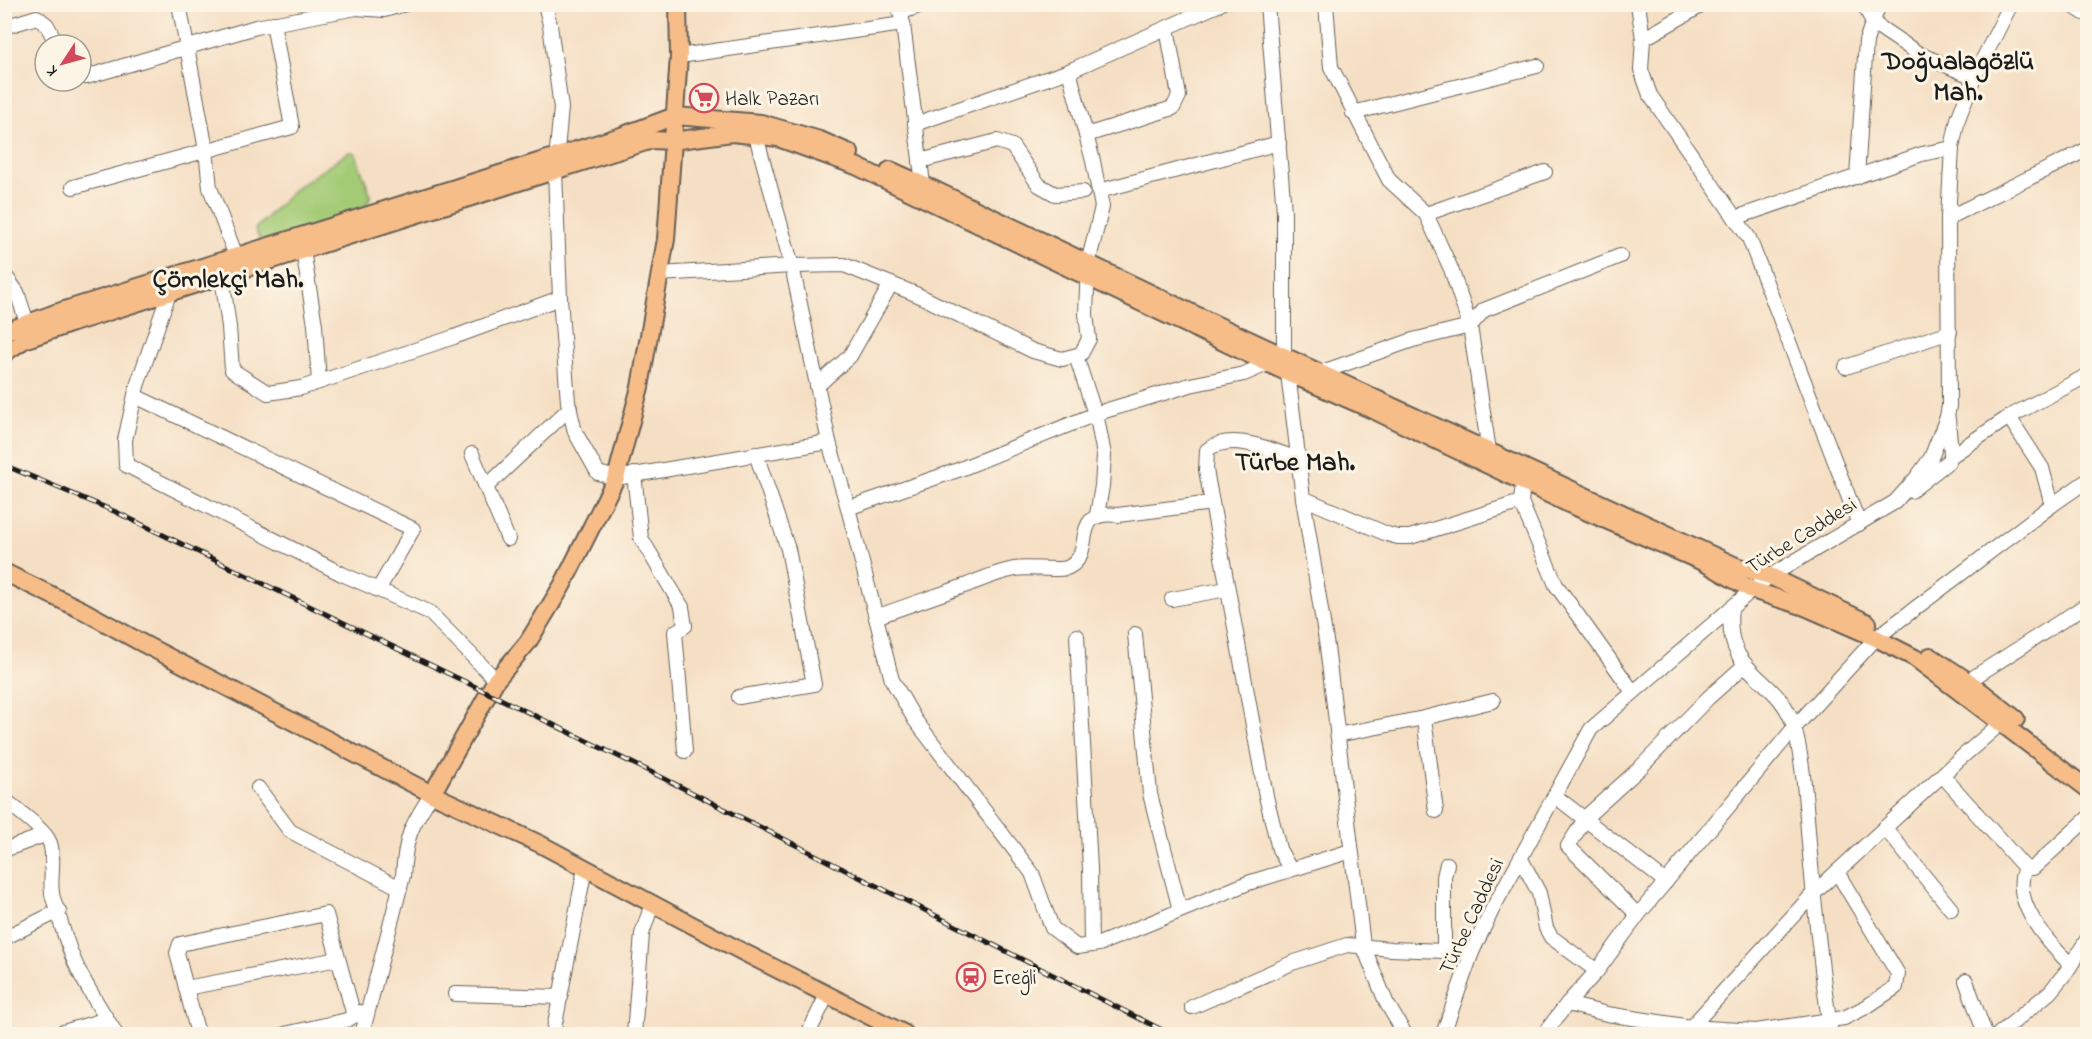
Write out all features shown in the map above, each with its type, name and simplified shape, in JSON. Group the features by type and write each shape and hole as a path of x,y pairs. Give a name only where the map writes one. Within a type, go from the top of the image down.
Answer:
{"main road":[{"path":"432,794 496,680 528,642 562,586 616,478 640,387 666,239 679,56 678,4"},
{"path":"4,353 24,340 303,250 556,164 621,135 675,116 761,123 820,140 1276,360 1319,373 1736,566 1770,576 1881,635 2088,775"},
{"path":"4,332 55,313 236,256 556,164 652,140 672,141 732,133 778,138 924,192"},
{"path":"1276,360 1288,373 1705,563 1752,590 1914,645 1968,681 2006,718 2088,789"},
{"path":"4,572 84,611 432,794 540,844 904,1035"},
{"path":"4,580 102,629 125,634"}],"street":[{"path":"179,4 206,150 210,188 236,256"},
{"path":"93,75 273,23 357,6 384,10 405,4"},
{"path":"545,4 561,108 556,164 560,298 570,408 575,432 598,473 616,478 829,442"},
{"path":"679,56 901,14 924,4"},
{"path":"915,124 1069,70 1220,4"},
{"path":"848,508 958,470 1094,414 1190,385 1244,374 1276,360 1284,212 1267,4"},
{"path":"1326,4 1331,67 1389,180 1426,214 1452,269 1470,326 1489,451"},
{"path":"1638,4 1643,39 1641,70 1650,95 1749,238 1859,524"},
{"path":"1643,39 1704,4"},
{"path":"1864,4 1873,23 1919,54 1974,77"},
{"path":"1857,177 1866,41 1879,4"},
{"name":"Türbe Caddesi","path":"1443,1035 1472,952 1493,908 1591,729 1770,576 1895,502 1923,469 1934,451 1947,417 1950,332 1948,218 1953,148 1958,119 1974,77 2011,4"},
{"path":"2070,4 2084,13 2088,9"},
{"path":"901,14 924,192"},
{"path":"4,27 37,17 47,25 51,33"},
{"path":"73,187 292,127 273,23"},
{"path":"1086,135 1173,108 1179,96 1167,28"},
{"path":"1353,113 1536,66"},
{"path":"659,274 844,265 918,294 1033,351 1062,359 1082,354 1089,339 1087,270 1102,207 1069,70"},
{"path":"756,136 792,266 829,442 892,680 915,720 1032,873 1052,928 1077,947 1099,944 1180,910 1290,869 1351,851"},
{"path":"920,161 996,141 1012,146 1039,184 1055,194 1083,192"},
{"path":"1099,191 1279,143"},
{"path":"1735,218 1922,154 1953,148"},
{"path":"1948,218 2088,149"},
{"path":"1426,214 1545,172"},
{"path":"303,250 315,325 319,382"},
{"path":"1319,373 1413,340 1470,326 1484,310 1620,256"},
{"path":"4,274 17,292 27,323"},
{"path":"222,276 232,370 268,393 301,388 454,337 560,298"},
{"path":"817,386 850,356 891,284"},
{"path":"169,293 135,396 125,440 126,465 342,574 429,612 496,680"},
{"path":"1846,367 1950,332"},
{"path":"1076,356 1098,423 1104,455 1097,515"},
{"path":"1288,373 1303,498 1327,647 1363,945 1386,1002 1405,1035"},
{"path":"1895,502 1931,477 1950,456 2008,417 2088,375"},
{"path":"135,396 413,529 378,590"},
{"path":"486,487 570,408"},
{"path":"1947,417 1950,456"},
{"path":"2008,417 2042,468 2052,505"},
{"path":"1290,869 1279,849 1266,796 1206,470 1207,450 1215,444 1241,442 1299,459"},
{"path":"1934,451 1941,446 1947,448 1950,456"},
{"path":"472,454 508,539"},
{"path":"739,697 814,684 788,549 756,454"},
{"path":"634,474 641,538 682,607 685,626 675,632 686,751"},
{"path":"1544,1035 1567,1004 1597,971 1638,915 1794,728 1881,635 2088,480"},
{"path":"1523,482 1521,502 1556,585 1633,692"},
{"path":"1303,498 1398,537 1410,537 1521,502"},
{"path":"876,617 1016,568 1066,568 1074,564 1090,519 1097,515 1106,513 1118,515 1212,503"},
{"path":"1172,599 1227,589"},
{"path":"1968,681 2088,604"},
{"path":"1731,608 1730,636 1736,652 1745,665 1788,711 1794,728 1803,784 1813,894 1831,1035"},
{"path":"1135,634 1150,794 1180,910"},
{"path":"1077,636 1090,868 1091,945"},
{"path":"1638,915 1568,846 1584,820 1640,768 1708,698 1745,665"},
{"path":"1337,735 1424,718 1493,701"},
{"path":"1424,718 1436,811"},
{"path":"1691,1027 1813,894 2006,718"},
{"path":"1943,776 2025,868 2033,868 2088,818"},
{"path":"258,788 290,831 400,888"},
{"path":"362,1035 403,876 404,851 414,820 432,794"},
{"path":"1554,796 1666,882"},
{"path":"4,799 45,835 50,843 52,896 59,911 63,931 78,970 116,1035"},
{"path":"1885,828 1951,909"},
{"path":"4,850 45,835"},
{"path":"1521,859 1539,893 1546,928 1551,938 1597,971"},
{"path":"1444,950 1444,877 1447,864"},
{"path":"553,1035 585,868"},
{"path":"2025,868 2020,886 2030,914 2050,943 2070,964"},
{"path":"1567,1004 1607,1014 1691,1027 1756,1031 1844,1018 1866,1007 1896,987 1898,974 1837,872"},
{"path":"633,1035 642,934 652,904"},
{"path":"4,938 59,911"},
{"path":"198,1035 177,953 180,944 326,914 354,1016"},
{"path":"2000,1035 2015,1029 2050,992 2088,938"},
{"path":"1192,1007 1292,963 1347,945 1420,951 1472,952"},
{"path":"186,988 338,959"},
{"path":"1966,981 1985,1035"},
{"path":"455,994 561,997"},
{"path":"808,1035 827,995"},
{"path":"285,1035 347,1020 369,1008"},
{"path":"57,1035 107,1019"}],"green space":[{"path":"349,152 355,153 371,196 363,210 261,242 255,229 296,188"}],"railway":[{"path":"4,465 116,512 661,777 1170,1034"}],"place":[{"name":"Halk Pazarı","path":"704,98"},
{"name":"Ereğli","path":"971,977"}],"district":[{"name":"Doğualagözlü Mah.","path":"1958,76"},
{"name":"Çömlekçi Mah.","path":"228,278"},
{"name":"Türbe Mah.","path":"1295,461"}]}
